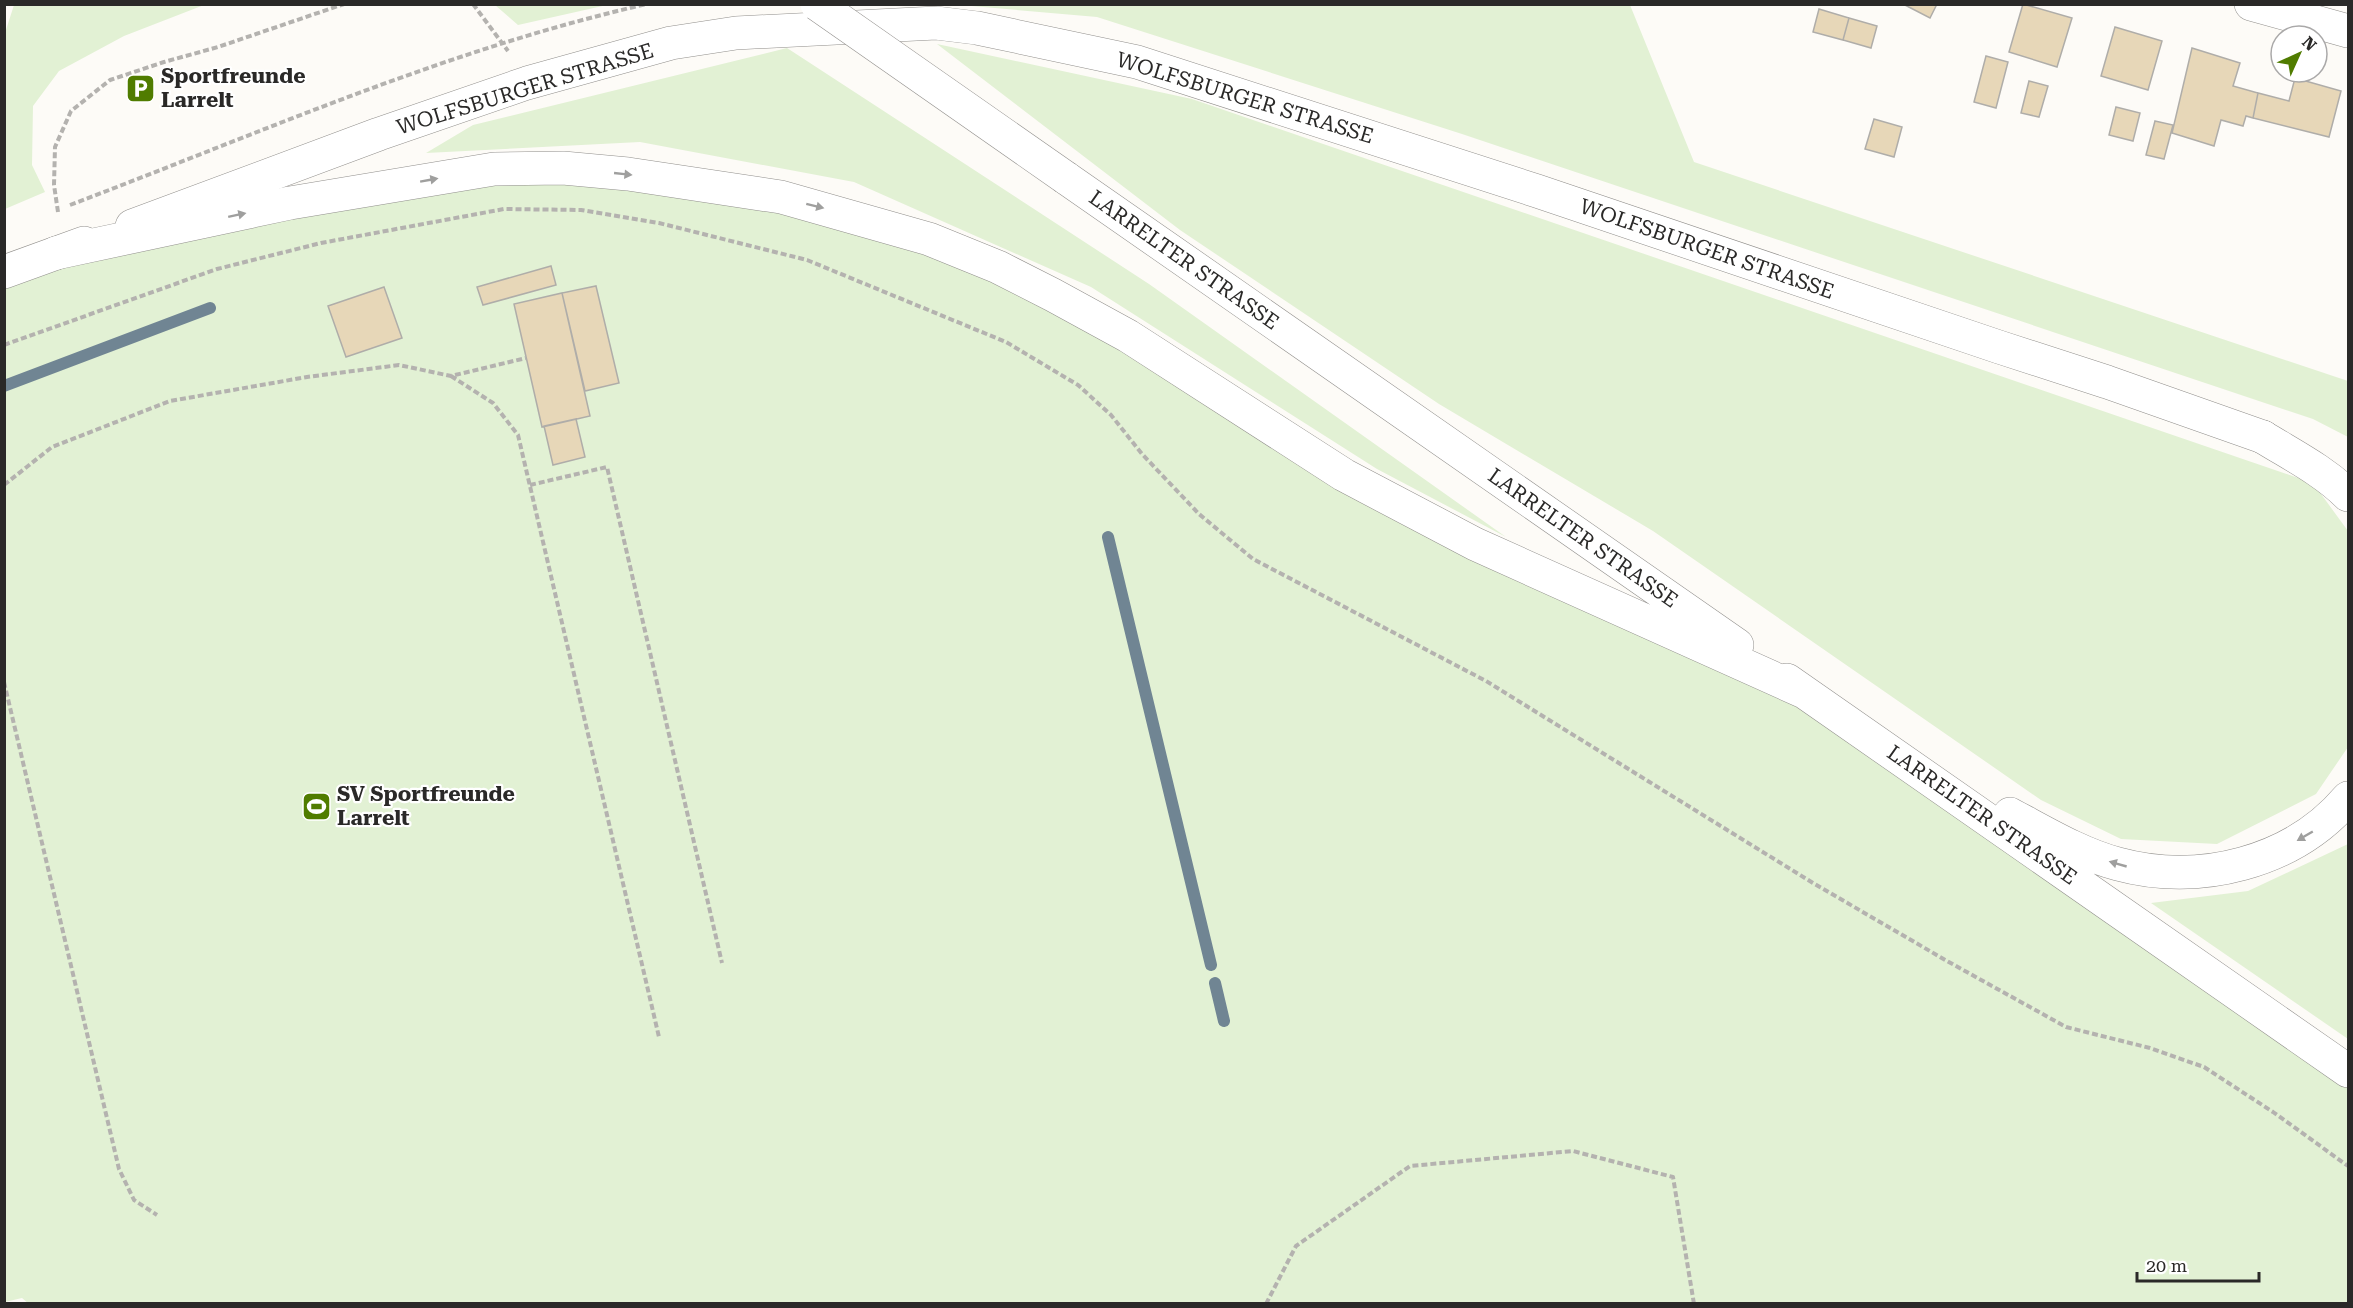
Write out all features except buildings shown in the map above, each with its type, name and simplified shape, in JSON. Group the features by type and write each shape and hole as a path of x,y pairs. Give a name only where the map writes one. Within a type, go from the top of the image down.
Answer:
{"main road":[{"name":"LARRELTER STRASSE","path":"817,4 2349,1071"},
{"path":"2251,4 2299,11 2349,31"},
{"name":"WOLFSBURGER STRASSE","path":"4,272 228,192 379,134 528,83 671,43 736,33 936,23 977,28 1137,62 1537,191 1999,348 2107,382 2263,437"},
{"path":"56,253 290,203 494,169 563,168 628,174 781,197 928,239 998,267 1128,336 1344,475 1475,544 1815,699 1972,794 2074,847 2117,864 2162,873 2228,868 2261,859 2313,832 2349,798"},
{"path":"2263,437 2332,461 2349,470"},
{"path":"2263,437 2312,467 2349,495"}],"path":[{"path":"56,253 58,210 54,185 55,147 71,111 110,80 218,47 345,4"},
{"path":"473,4 504,44 528,83"},
{"path":"47,214 412,74 576,20 647,4"},
{"path":"4,345 217,269 321,243 504,209 581,210 659,223 807,260 1006,342 1078,385 1111,415 1142,454 1199,514 1253,559 1486,681 1813,884 2066,1027 2150,1048 2204,1067 2349,1166"},
{"path":"451,376 526,358"},
{"path":"4,485 52,447 170,401 307,378 399,365 451,376 493,403 518,435 659,1037"},
{"path":"530,485 607,467 723,963"},
{"path":"4,682 119,1169 134,1200 157,1215"},
{"path":"1266,1304 1296,1246 1410,1166 1573,1151 1673,1177 1694,1304"}],"green space":[{"path":"14,5 204,5 124,36 59,71 33,106 32,165 45,192 5,209 4,36"},
{"path":"495,5 607,5 518,25"},
{"path":"960,5 1630,5 1694,162 2348,381 2348,437 2313,419 1462,134 1097,17"},
{"path":"937,44 1192,99 2313,483 2348,531 2348,747 2316,794 2217,844 2121,839 2041,800 1653,531 1439,404 1180,230"},
{"path":"787,48 1149,284 1506,537 1377,469 1091,287 854,182 640,142 426,153 473,125"},
{"path":"563,168 929,239 1344,475 1804,692 2348,1071 2348,1303 29,1304 22,1298 5,1302 5,272"},
{"path":"2348,844 2348,1039 2151,903 2248,891"}],"waterway":[{"path":"4,386 210,308"},
{"path":"1108,537 1211,965"},
{"path":"1215,983 1224,1021"}],"place":[{"name":"Sportfreunde Larrelt","path":"140,88"},
{"name":"SV Sportfreunde Larrelt","path":"316,806"}]}
